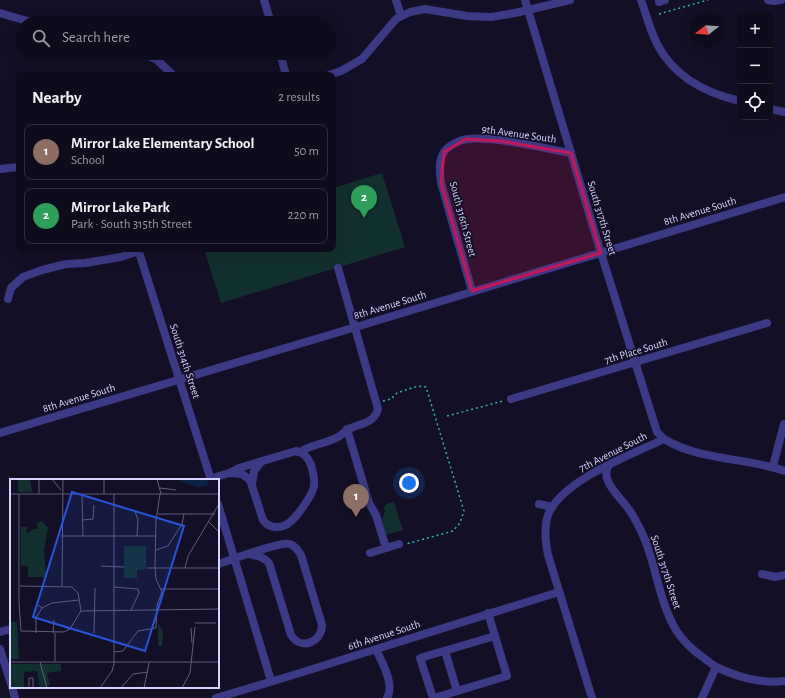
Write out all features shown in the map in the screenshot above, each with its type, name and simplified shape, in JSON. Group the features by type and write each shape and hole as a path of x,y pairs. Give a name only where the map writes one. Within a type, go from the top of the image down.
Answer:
{"street":[{"path":"264,0 269,16"},
{"path":"396,0 401,16"},
{"name":"South 317th Street","path":"525,0 601,253 657,432 664,439"},
{"path":"336,73 362,59 392,23 401,16 415,10 491,17 515,14 528,9 570,0"},
{"path":"641,0 656,43 671,64 696,86 737,101"},
{"path":"659,0 659,2 665,0"},
{"path":"768,0 781,0"},
{"path":"0,13 16,18"},
{"path":"157,60 170,72"},
{"path":"282,60 285,72"},
{"path":"773,108 784,110"},
{"name":"9th Avenue South","path":"444,152 454,143 466,139 501,141 571,153"},
{"name":"South 316th Street","path":"444,152 440,163 441,183 472,291"},
{"path":"0,169 16,167"},
{"name":"8th Avenue South","path":"0,433 785,197"},
{"path":"8,298 11,288 23,277 42,270 66,264 85,263 121,257 133,252"},
{"name":"South 314th Street","path":"139,252 180,379 210,479"},
{"path":"300,452 306,448 337,438 347,429 370,421 378,409 356,327 338,268"},
{"name":"7th Place South","path":"511,399 767,323"},
{"path":"773,466 784,424"},
{"path":"347,429 369,502 376,515 386,548"},
{"name":"7th Avenue South","path":"592,698 548,555 546,542 547,522 552,507 569,489 594,473 664,439 675,446 686,450 754,464 773,466 785,470"},
{"path":"210,479 239,468 296,451 308,458 314,488 306,502 289,523 275,527 266,524 263,520 250,480 242,474 229,473"},
{"path":"252,484 254,471 261,462"},
{"name":"South 317th Street","path":"609,465 607,472 608,480 628,507 644,536 665,607 670,620 684,642 716,667 748,680 765,682 785,681"},
{"path":"539,504 552,507"},
{"path":"219,507 271,681"},
{"path":"219,564 278,545 289,544 298,550 322,625 320,635 311,642 304,644 298,643 291,636 270,563 266,559 250,554"},
{"path":"370,553 399,544"},
{"path":"270,563 274,551 278,545"},
{"path":"762,574 775,577 785,576"},
{"name":"6th Avenue South","path":"216,698 228,696 271,681 559,592"},
{"path":"488,613 495,636 507,676 433,698 420,658 495,636"},
{"path":"0,632 10,629"},
{"path":"0,649 10,683"},
{"path":"376,649 389,680 390,693 387,698"},
{"path":"445,651 457,691"},
{"path":"702,698 716,667"},
{"path":"12,688 15,698"}],"path":[{"path":"659,14 708,0"},
{"path":"377,403 391,398 397,393 418,386 426,387 464,511 460,523 453,531 410,544 399,544"},
{"path":"447,416 511,399"}],"highlighted area":[{"path":"466,139 501,141 571,153 601,253 472,291 441,183 444,152"}],"green space":[{"path":"382,173 405,247 221,303 205,252 336,252 336,187"},
{"path":"394,502 403,530 386,535 382,519 385,512 384,508 386,504"}],"place":[{"name":"Mirror Lake Park","path":"364,218"},
{"name":"Mirror Lake Elementary School","path":"356,517"}]}
